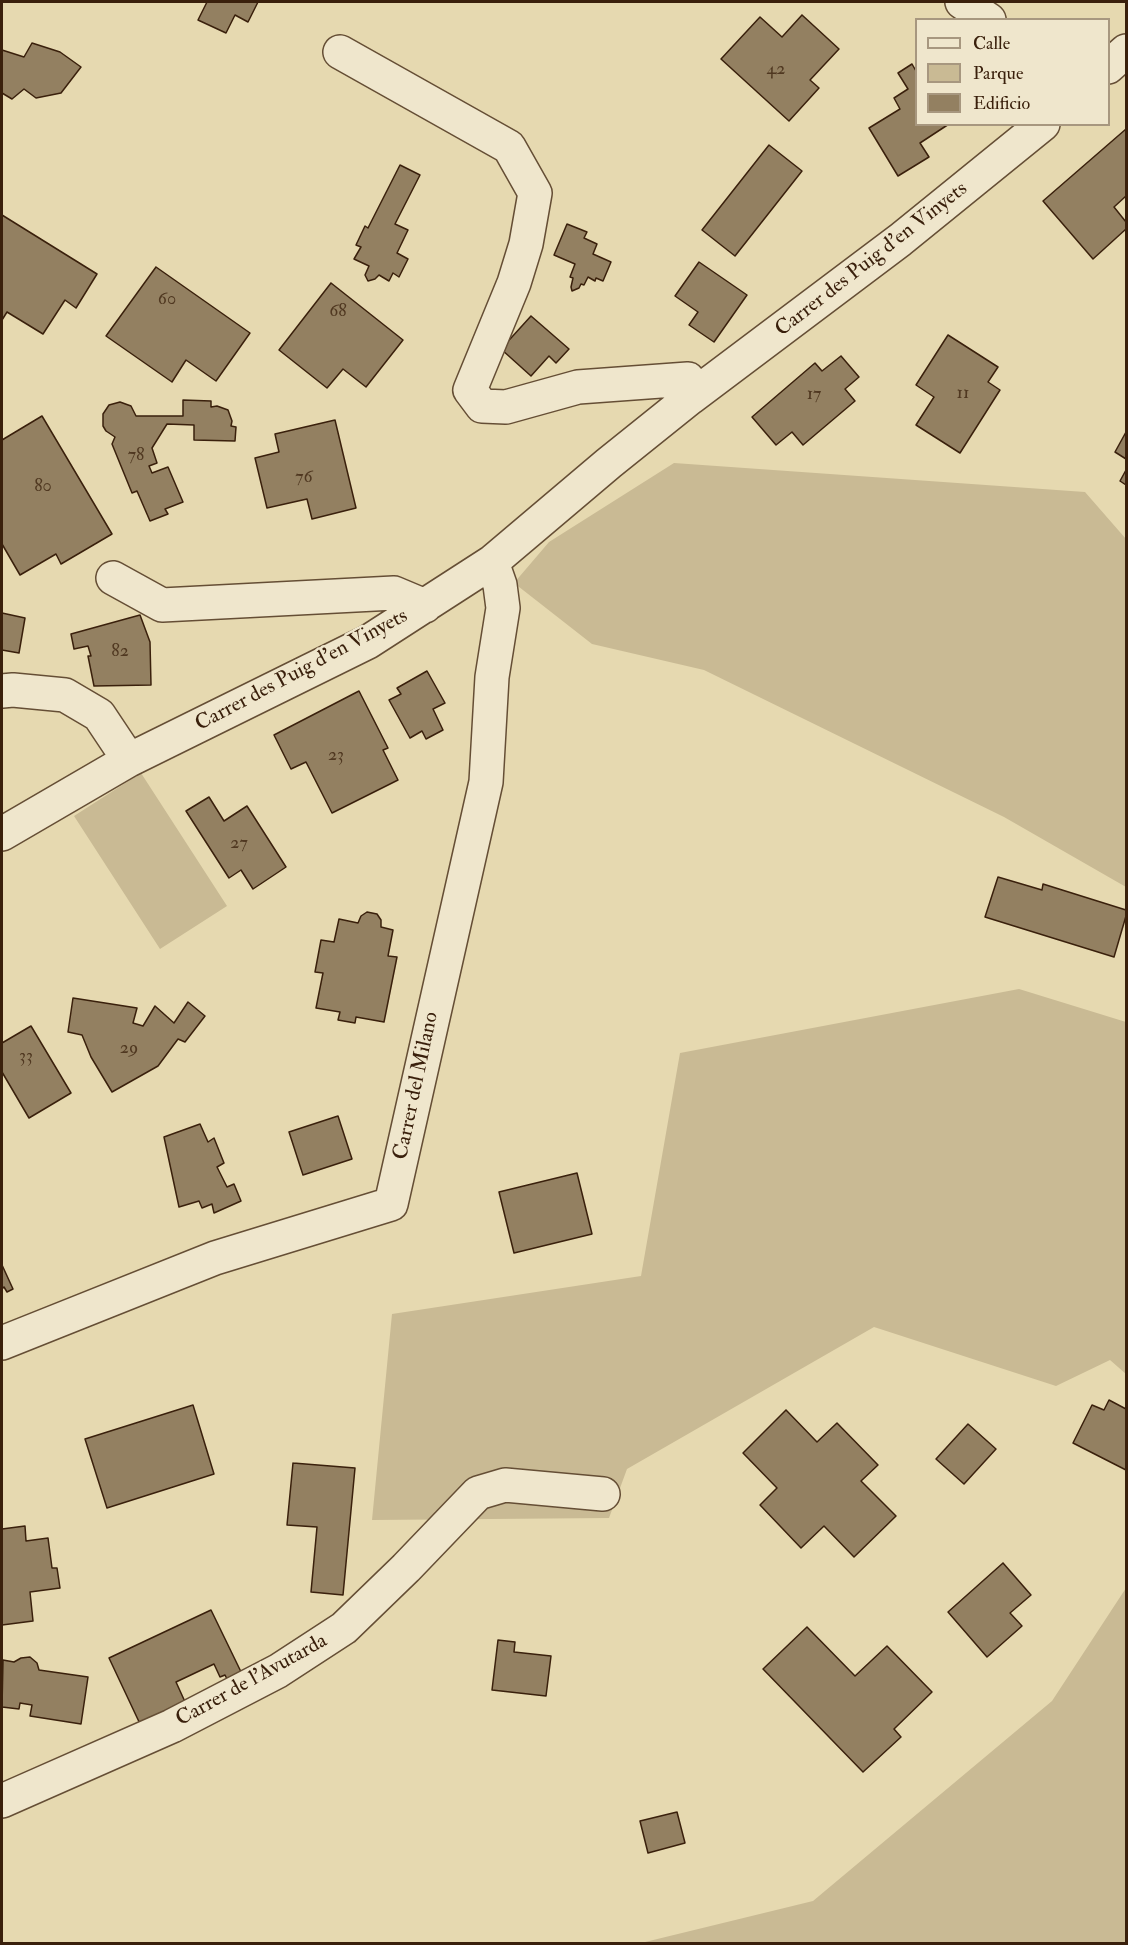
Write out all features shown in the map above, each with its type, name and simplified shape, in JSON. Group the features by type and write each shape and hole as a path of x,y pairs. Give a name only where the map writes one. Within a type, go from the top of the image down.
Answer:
{"street":[{"path":"962,2 986,18"},
{"path":"1110,65 1126,51"},
{"path":"340,52 509,147 535,194 526,244 514,283 470,390 482,406 506,406 578,387 688,379 698,392"},
{"name":"Carrer des Puig d'en Vinyets","path":"2,834 129,760 368,642 492,562 609,463 698,392 900,240 1041,126"},
{"name":"Carrer del Milano","path":"2,1343 215,1258 391,1204 486,782 492,677 503,608 500,585 492,562"},
{"path":"113,578 162,605 394,593 425,606"},
{"path":"2,691 65,694 99,715 129,760"},
{"name":"Carrer de l'Avutarda","path":"2,1801 172,1726 278,1671 344,1628 478,1493 505,1485 603,1494"}],"green space":[{"path":"674,463 1085,492 1126,539 1126,887 1004,817 704,670 592,644 514,583 549,542"},
{"path":"141,773 227,906 160,949 74,816"},
{"path":"1019,989 1126,1022 1126,1374 1110,1360 1056,1386 874,1327 627,1469 609,1518 372,1520 392,1314 641,1276 680,1053"},
{"path":"1126,1588 1126,1943 641,1943 813,1901 1052,1701"}],"building":[{"path":"207,2 258,2 248,22 235,15 226,33 198,20"},
{"path":"802,15 839,49 810,80 819,88 789,121 721,59 760,17 782,37"},
{"path":"32,43 60,52 81,67 61,93 36,98 24,89 12,99 2,93 2,50 24,57"},
{"path":"912,64 915,69 915,126 946,126 920,143 929,157 898,176 869,128 900,109 894,98 908,89 898,73"},
{"path":"1126,129 1126,196 1114,207 1126,222 1126,229 1093,259 1043,201"},
{"path":"769,145 802,171 735,256 702,230"},
{"path":"400,165 420,175 395,224 408,230 397,253 408,259 399,277 393,273 389,281 379,275 368,281 365,275 369,266 354,259 361,247 356,245 365,226 368,228"},
{"path":"2,215 97,274 76,308 65,300 43,334 7,312 2,320"},
{"path":"567,224 587,232 584,238 597,244 593,254 611,262 603,281 596,278 595,281 588,277 584,285 581,284 579,288 572,291 573,278 570,277 575,264 554,255"},
{"path":"699,262 747,295 714,342 689,325 698,312 675,296"},
{"path":"156,267 250,333 216,381 186,360 172,382 106,336"},
{"path":"331,283 403,340 366,387 343,369 327,388 279,350"},
{"path":"531,316 569,349 556,363 549,356 531,376 501,349"},
{"path":"948,335 998,367 988,382 1000,390 960,453 916,425 934,397 916,385"},
{"path":"841,356 859,377 845,389 855,401 803,445 792,432 776,445 752,417 815,363 822,371"},
{"path":"183,400 211,401 211,407 217,406 228,410 232,421 231,426 236,427 235,441 194,440 194,425 167,424 152,448 157,463 149,466 152,473 168,467 183,502 165,509 168,514 150,521 137,491 132,493 112,444 115,437 103,426 103,414 109,405 120,402 131,406 136,416 183,416"},
{"path":"42,416 112,534 61,564 56,554 20,575 2,544 2,440"},
{"path":"335,420 356,508 312,519 307,499 267,508 255,458 279,452 275,434"},
{"path":"1126,432 1126,459 1115,452"},
{"path":"1126,470 1126,485 1120,481"},
{"path":"2,613 25,618 19,653 2,650"},
{"path":"140,615 150,642 151,685 94,686 88,646 74,649 71,634"},
{"path":"427,671 445,703 433,709 443,730 426,739 422,731 410,738 389,700 401,694 397,688"},
{"path":"359,691 388,748 383,750 398,780 332,813 306,762 291,769 274,735"},
{"path":"209,797 224,821 247,806 286,867 253,889 241,870 229,878 186,811"},
{"path":"998,877 1042,890 1043,884 1126,910 1114,957 985,917"},
{"path":"367,912 377,914 381,920 381,927 393,930 388,956 397,957 384,1022 356,1017 355,1023 338,1020 340,1012 316,1008 323,973 315,972 321,940 334,942 339,919 358,923 361,916"},
{"path":"73,998 137,1008 133,1023 143,1026 155,1006 174,1023 188,1002 205,1016 185,1042 178,1039 158,1066 112,1092 91,1057 82,1035 68,1032"},
{"path":"31,1026 71,1093 29,1118 2,1072 2,1043"},
{"path":"338,1116 352,1159 303,1175 289,1132"},
{"path":"200,1124 208,1142 214,1138 224,1163 217,1167 227,1187 234,1184 241,1201 214,1213 212,1204 202,1208 199,1201 179,1207 164,1137"},
{"path":"577,1173 592,1234 514,1253 499,1192"},
{"path":"2,1265 13,1289 7,1292 4,1287 2,1289"},
{"path":"1109,1400 1126,1409 1126,1470 1073,1443 1092,1405 1104,1410"},
{"path":"193,1405 214,1474 107,1508 85,1439"},
{"path":"786,1410 817,1442 837,1423 878,1465 861,1481 896,1516 854,1557 824,1526 801,1548 760,1505 777,1488 743,1453"},
{"path":"968,1424 996,1449 964,1484 936,1459"},
{"path":"293,1463 355,1468 343,1595 311,1592 317,1527 287,1525"},
{"path":"25,1526 26,1541 48,1538 52,1568 57,1568 60,1588 30,1592 33,1621 2,1625 2,1529"},
{"path":"1003,1563 1031,1595 1010,1613 1022,1626 987,1657 948,1612"},
{"path":"211,1610 244,1678 230,1685 225,1675 220,1677 214,1664 176,1682 186,1704 141,1726 109,1658"},
{"path":"807,1627 855,1676 887,1646 932,1692 894,1729 901,1737 863,1772 763,1669"},
{"path":"498,1640 515,1642 514,1652 551,1656 546,1696 492,1690"},
{"path":"30,1657 37,1663 39,1670 88,1677 81,1724 30,1716 32,1705 20,1703 19,1709 2,1707 3,1660 14,1662"},
{"path":"677,1812 685,1843 648,1853 640,1821"}]}
